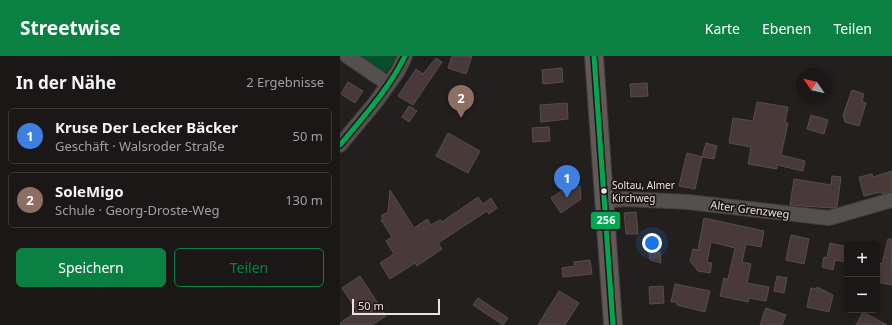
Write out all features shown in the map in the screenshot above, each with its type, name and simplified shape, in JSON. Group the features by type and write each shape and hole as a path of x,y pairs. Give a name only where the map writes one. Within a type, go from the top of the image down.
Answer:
{"main road":[{"path":"594,56 613,325"}],"street":[{"path":"347,56 388,84"},
{"path":"340,145 363,118 398,71 405,56"},
{"name":"Alter Grenzweg","path":"604,201 624,199 688,202 829,218 892,200"}],"green space":[{"path":"357,56 397,56 387,72 383,73"}],"building":[{"path":"452,56 472,56 466,74 448,68"},
{"path":"436,58 442,62 413,105 398,96 416,69 423,74"},
{"path":"562,68 563,82 543,84 542,70"},
{"path":"348,82 363,91 355,103 341,94"},
{"path":"647,83 648,96 631,97 630,84"},
{"path":"852,90 864,94 862,101 866,103 859,126 845,122 843,115"},
{"path":"757,102 788,107 785,123 788,123 781,155 805,161 803,171 777,165 777,169 748,164 751,147 729,143 733,118 753,121"},
{"path":"567,103 568,119 541,122 540,105"},
{"path":"409,106 417,111 409,122 402,117"},
{"path":"811,115 828,120 824,134 807,129"},
{"path":"549,127 550,141 533,142 532,128"},
{"path":"448,133 480,151 468,173 436,156"},
{"path":"706,143 717,146 714,159 702,157"},
{"path":"687,153 702,157 695,189 679,186"},
{"path":"892,171 892,192 882,194 881,192 864,196 859,177 872,174 873,177"},
{"path":"832,176 841,177 837,207 790,205 794,179 831,185"},
{"path":"580,186 581,199 561,213 551,198 567,187"},
{"path":"390,190 414,228 427,219 431,225 440,220 442,222 478,197 483,204 491,198 497,208 489,214 487,211 438,243 442,249 417,266 415,263 390,279 380,263 394,254 386,241 392,237 381,220 383,219 381,216 388,212"},
{"path":"636,212 638,234 626,234 624,213"},
{"path":"704,218 764,231 761,247 746,244 742,262 751,264 747,283 769,287 766,301 749,298 748,302 720,296 724,278 728,279 735,248 711,242 707,262 712,263 710,273 698,271 690,261 693,249 698,250"},
{"path":"791,235 809,239 804,264 786,260"},
{"path":"888,239 892,239 891,285 880,283 880,263 882,264"},
{"path":"830,243 844,246 844,262 835,260 833,270 822,267 824,257 827,258"},
{"path":"649,252 660,252 661,263 650,260"},
{"path":"590,260 592,274 563,277 562,268 575,266 574,262"},
{"path":"360,276 386,316 372,325 340,325 340,323 357,311 342,288"},
{"path":"777,276 787,278 784,293 774,291"},
{"path":"675,284 710,291 705,312 677,305 677,302 671,302"},
{"path":"663,286 664,303 650,304 649,287"},
{"path":"817,287 833,295 829,312 807,307 811,288 817,289"},
{"path":"559,291 579,303 565,325 538,325"},
{"path":"478,298 508,318 503,325 473,305"},
{"path":"766,308 786,315 782,325 760,325"},
{"path":"862,313 865,313 887,325 856,325"}],"transit line":[{"name":"256","path":"340,145 383,91 399,68 405,56"},
{"name":"256","path":"594,56 613,325"}],"place":[{"name":"SoleMigo","path":"461,118"},
{"name":"Soltau, Almer Kirchweg","path":"604,191"},
{"name":"Kruse Der Lecker Bäcker","path":"567,198"}]}
